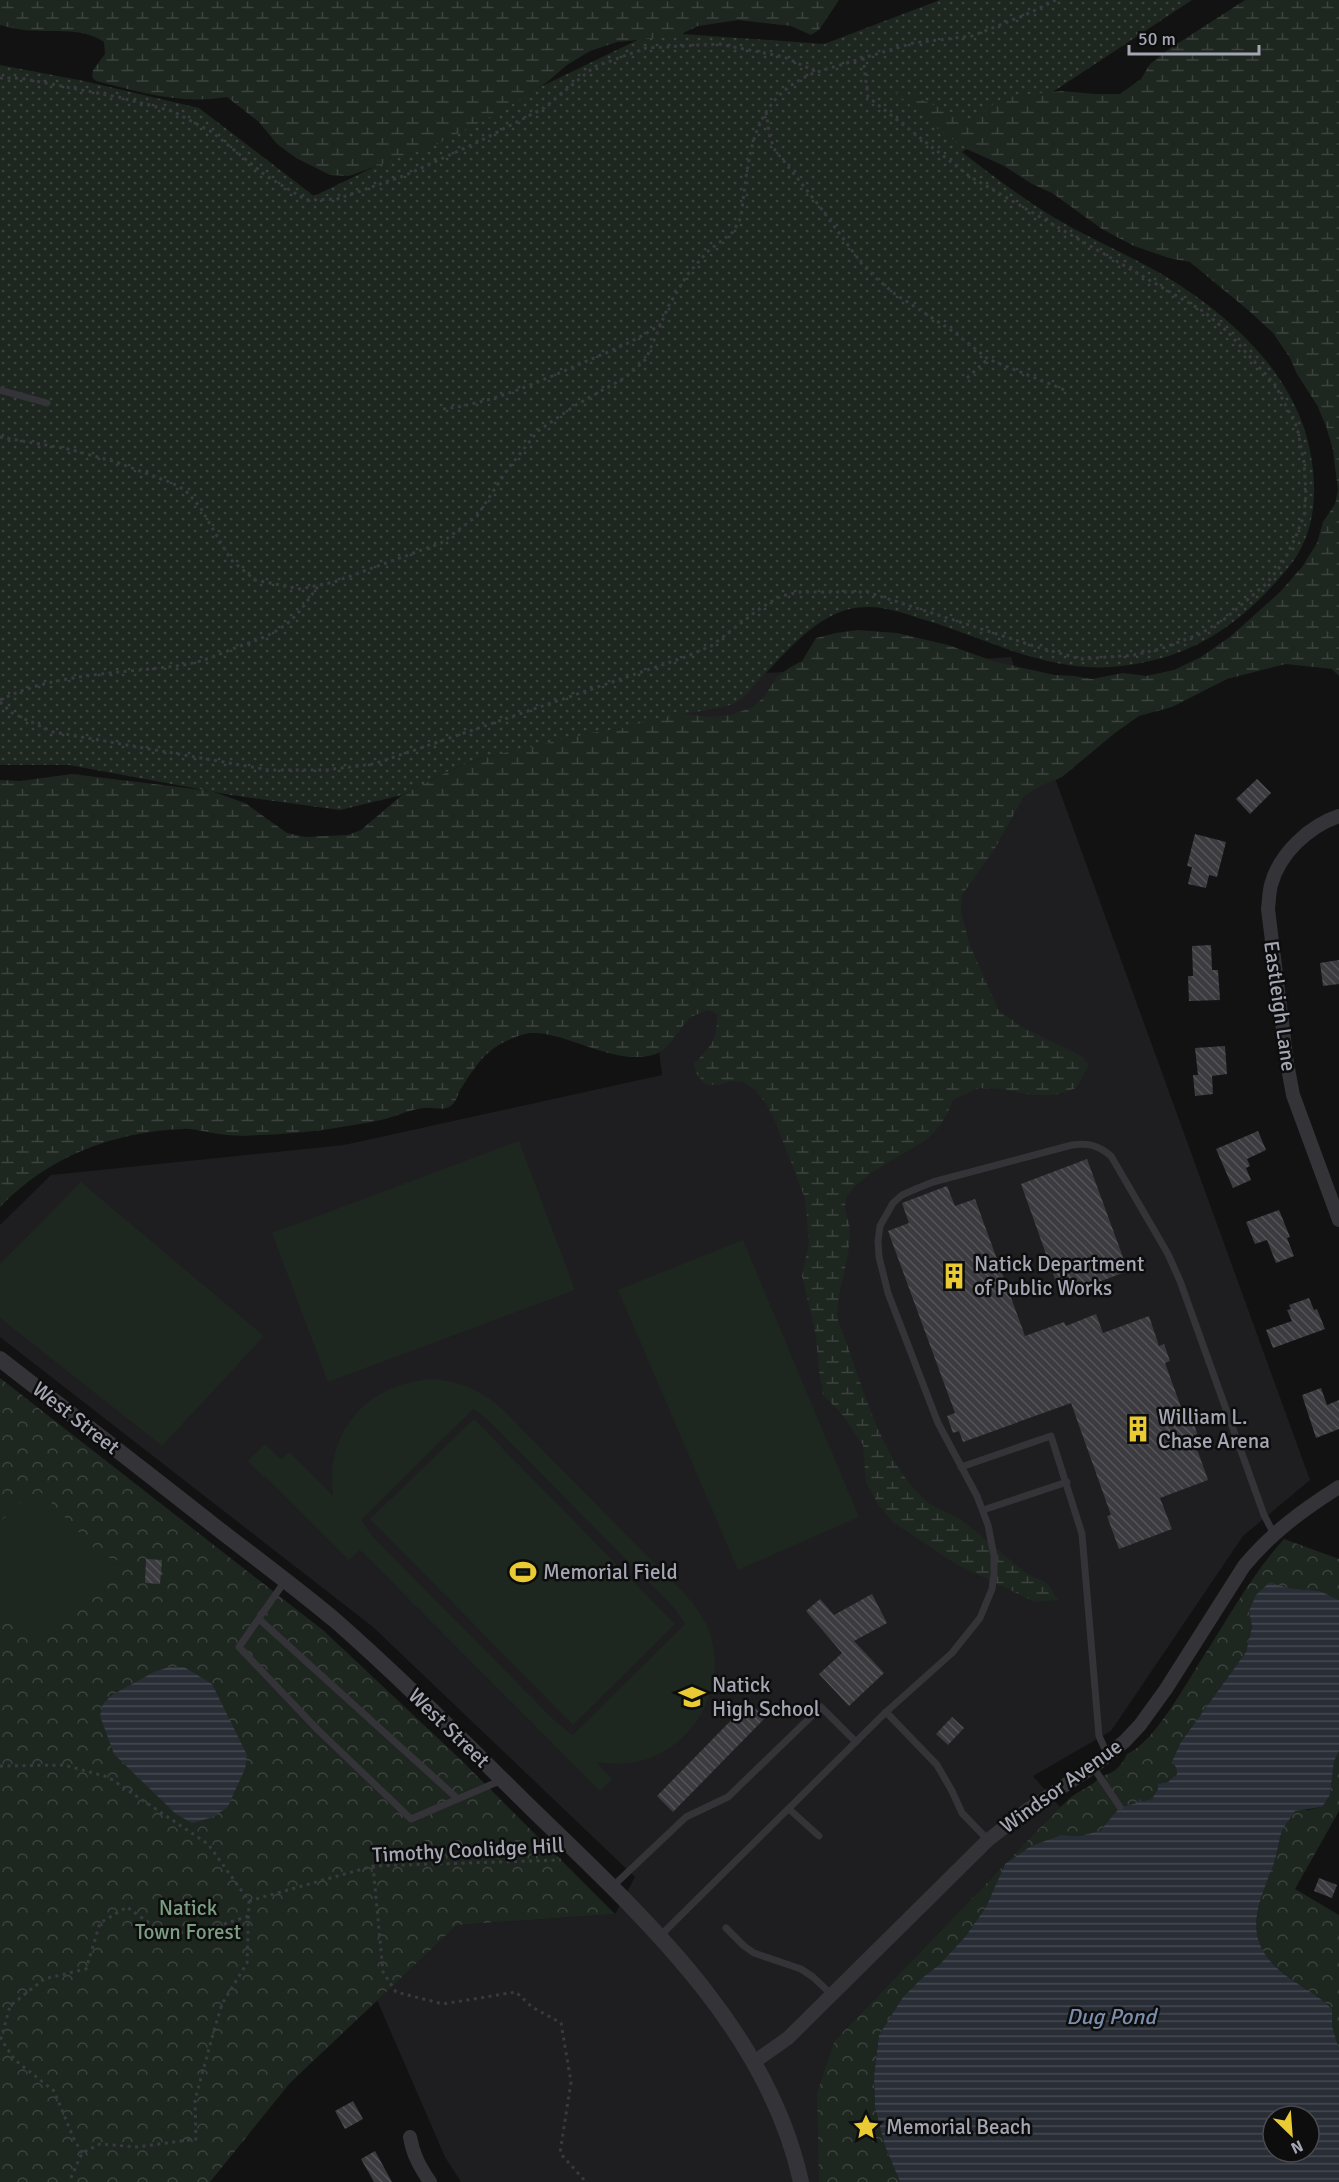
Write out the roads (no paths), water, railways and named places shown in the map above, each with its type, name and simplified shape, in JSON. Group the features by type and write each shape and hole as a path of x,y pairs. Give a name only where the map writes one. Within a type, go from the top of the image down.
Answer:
{"street":[{"name":"Eastleigh Lane","path":"1339,816 1327,820 1301,839 1284,857 1271,884 1268,909 1293,1095 1339,1220"},
{"name":"West Street","path":"0,1359 334,1620 369,1651 612,1887 659,1937 724,2017 754,2062 782,2119 801,2182"},
{"name":"Windsor Avenue","path":"754,2062 788,2038 988,1840 1026,1810 1094,1767 1125,1741 1147,1716 1244,1566 1274,1534 1339,1487"},
{"path":"410,2137 419,2166 430,2182"}],"lane":[{"path":"0,390 47,403"},
{"path":"659,1937 886,1712 957,1647 972,1630 992,1589 994,1573 991,1540 983,1510 938,1423 888,1293 879,1257 880,1226 893,1203 902,1195 926,1185 1072,1145 1085,1143 1094,1145 1111,1156 1175,1268 1264,1515 1274,1534"},
{"path":"960,1467 1052,1436 1082,1534 1099,1736 1108,1756"},
{"path":"983,1510 1067,1482"},
{"path":"285,1581 239,1647 318,1730 411,1819 502,1780"},
{"path":"259,1619 458,1799"},
{"path":"612,1887 686,1817 728,1797 821,1707 856,1742"},
{"path":"886,1712 937,1766 962,1813 988,1840"},
{"path":"1094,1767 1120,1807"},
{"path":"789,1809 819,1836"},
{"path":"726,1928 754,1953 801,1969 832,1995"}],"water":[{"name":"Dug Pond","path":"1270,1582 1288,1588 1320,1591 1339,1600 1339,1751 1334,1761 1330,1795 1322,1807 1295,1811 1283,1828 1259,1906 1257,1931 1266,1956 1277,1968 1332,2009 1332,2026 1339,2049 1339,2182 900,2182 885,2146 875,2108 874,2076 879,2035 903,1997 939,1965 965,1937 986,1907 1005,1864 1031,1846 1061,1835 1080,1836 1100,1831 1120,1807 1137,1803 1139,1798 1143,1801 1152,1799 1158,1789 1158,1784 1168,1782 1177,1774 1172,1762 1181,1742 1246,1652 1252,1627 1249,1611 1256,1595"},
{"path":"169,1667 184,1667 212,1684 247,1755 245,1769 227,1808 210,1818 192,1823 176,1814 114,1754 100,1716 103,1704 112,1695 154,1672"}],"place":[{"name":"Natick Department of Public Works","path":"954,1276"},
{"name":"William L. Chase Arena","path":"1138,1429"},
{"name":"Memorial Field","path":"523,1572"},
{"name":"Natick High School","path":"692,1697"},
{"name":"Memorial Beach","path":"866,2127"}],"park label":[{"name":"Natick Town Forest","path":"188,1920"}]}
